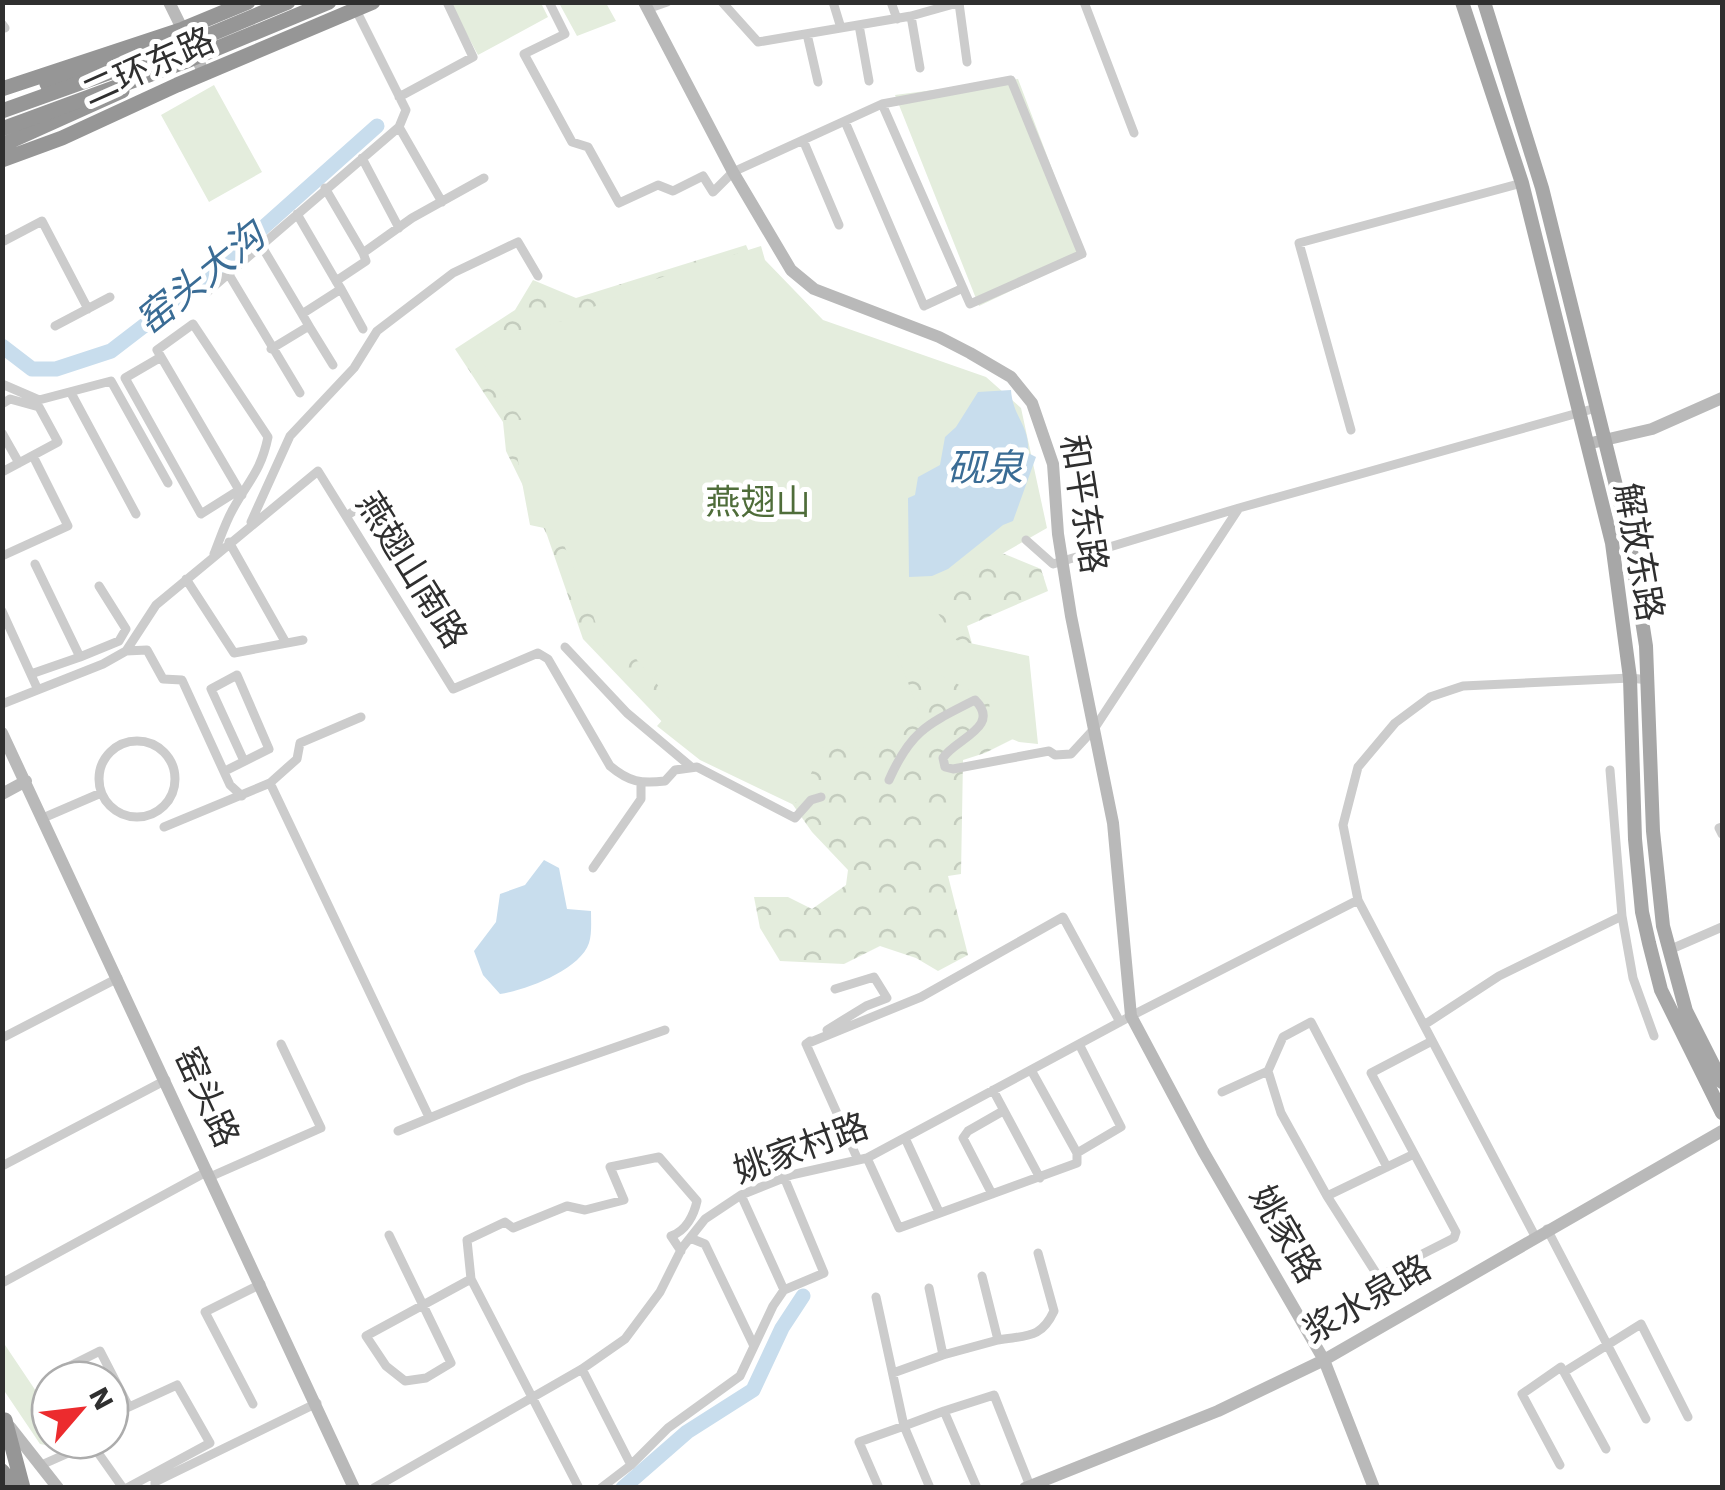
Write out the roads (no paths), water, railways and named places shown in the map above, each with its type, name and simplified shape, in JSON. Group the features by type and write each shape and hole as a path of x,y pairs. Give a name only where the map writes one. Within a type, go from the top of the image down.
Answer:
{"highway":[{"name":"二环东路","path":"2,92 183,30 248,2"},
{"path":"2,145 288,2"},
{"path":"2,112 181,55 329,2"},
{"name":"二环东路","path":"2,160 62,138 374,2"},
{"path":"2,92 181,55"},
{"path":"2,130 181,55"},
{"path":"4,1418 23,1488"},
{"path":"2,1471 16,1488"}],"main road":[{"path":"169,2 204,73"},
{"name":"解放东路","path":"1462,2 1522,183 1612,543 1630,678 1635,839 1648,943 1661,990 1722,1113"},
{"name":"解放东路","path":"1484,2 1542,188 1630,538 1649,680 1653,831 1669,950 1686,1011 1722,1082"},
{"name":"和平东路","path":"646,6 733,172 790,270 814,289 940,337 1011,377 1032,404 1053,464 1070,616 1114,824 1125,1019"},
{"path":"1587,444 1652,428 1722,398"},
{"name":"窑头路","path":"2,733 354,1488"},
{"path":"2,794 26,781"},
{"name":"姚家路","path":"1125,1019 1324,1360 1374,1488"},
{"name":"浆水泉路","path":"1028,1486 1218,1411 1324,1360 1722,1131"},
{"path":"4,1418 58,1488"}],"street":[{"path":"400,97 473,58 446,2"},
{"path":"549,2 566,34 524,54 572,142 588,147 619,203 658,185 673,191 702,176 712,192 733,172 882,104 1011,80 1082,254 970,304 882,104"},
{"path":"646,6 667,2"},
{"path":"722,2 758,42 898,19 960,3 967,62"},
{"path":"833,2 841,28"},
{"path":"892,2 898,19"},
{"path":"1084,2 1134,133"},
{"path":"206,292 400,127 406,110 356,10"},
{"path":"910,16 920,68"},
{"path":"858,26 869,80"},
{"path":"807,34 818,82"},
{"path":"846,124 924,306 963,288"},
{"path":"400,127 442,202"},
{"path":"803,140 839,225"},
{"path":"362,158 399,228"},
{"path":"363,253 484,178"},
{"path":"1351,430 1299,242 1522,183"},
{"path":"302,314 366,261 325,188"},
{"path":"297,214 363,329"},
{"path":"2,238 4,241 42,222 88,309"},
{"path":"250,524 290,436 354,368 377,331 453,273 518,242 538,276"},
{"path":"260,245 333,365"},
{"path":"228,274 300,393"},
{"path":"55,326 110,297"},
{"path":"213,556 241,492 263,463 268,436 193,324 156,350 241,492"},
{"path":"272,348 308,326"},
{"path":"161,357 125,378 201,514 241,492"},
{"path":"2,384 39,400 111,381 168,484"},
{"path":"71,393 136,514"},
{"path":"2,404 10,399 39,408 58,442 2,472"},
{"path":"1026,540 1053,564 1596,408"},
{"path":"2,432 19,463"},
{"path":"2,556 68,526 32,456"},
{"name":"燕翅山南路","path":"126,651 156,605 318,471 453,689 538,653 548,659 610,766 623,778 641,783"},
{"path":"346,516 380,495"},
{"path":"890,780 903,749 931,723 975,700 982,707 982,725 948,749 944,767 952,769 1049,752 1054,756 1071,754 1094,728 1239,508"},
{"path":"229,542 286,643"},
{"path":"35,564 80,657"},
{"path":"186,579 234,653 303,640"},
{"path":"31,674 119,641 126,629 99,586"},
{"path":"2,610 38,690"},
{"path":"565,647 627,713 690,766 795,818 811,800 821,797"},
{"path":"2,704 126,651 147,650 163,679 182,680 230,785 242,796"},
{"path":"227,770 244,762 269,749 237,675 211,688 244,762"},
{"path":"1646,1419 1432,1041 1358,900 1343,826 1358,767 1395,723 1430,697 1464,686 1649,680"},
{"path":"164,828 270,783 297,759 300,744 361,717"},
{"path":"142,741 165,752 172,762 175,787 170,798 152,815 140,818 116,812 101,792 100,767 116,746 142,741"},
{"path":"594,868 641,799 641,783 665,781 675,770 690,766"},
{"path":"1610,770 1622,916 1633,978 1654,1036"},
{"path":"270,783 429,1117"},
{"path":"43,818 101,792"},
{"name":"姚家村路","path":"374,1488 582,1369 625,1339 660,1292 681,1251 705,1219 741,1195 784,1178 863,1159 1358,900"},
{"path":"1424,1025 1498,976 1622,916"},
{"path":"806,1044 921,996 1063,917 1125,1019"},
{"path":"1669,950 1722,926"},
{"path":"806,1044 866,1006 887,998 874,977 836,988"},
{"path":"2,1038 118,978"},
{"path":"1387,1167 1312,1022 1283,1037 1268,1071 1281,1114 1327,1196 1381,1276 1454,1238 1456,1232 1370,1073 1432,1041"},
{"path":"398,1132 524,1079 666,1030"},
{"path":"2,1283 210,1173 321,1128 281,1044"},
{"path":"806,1044 898,1228 1077,1163 1077,1153 1031,1070"},
{"path":"1077,1153 1121,1128 1079,1044"},
{"path":"1222,1092 1268,1071"},
{"path":"2,1166 166,1080"},
{"path":"993,1090 1040,1178"},
{"path":"992,1194 963,1138 1003,1110"},
{"path":"905,1138 939,1212"},
{"path":"1327,1196 1414,1154"},
{"path":"579,1488 471,1279 467,1240 505,1222 513,1228 567,1206 584,1210 624,1200 610,1167 659,1157 697,1201 694,1215 671,1236 681,1251"},
{"path":"601,1488 668,1428 740,1376 772,1306 784,1290 824,1274 784,1178"},
{"path":"741,1195 784,1290"},
{"path":"389,1235 424,1305 451,1364 426,1378 405,1380 386,1366 366,1336 424,1305 471,1279"},
{"path":"690,1238 705,1244 754,1346"},
{"path":"892,1373 998,1340 1037,1334 1046,1328 1054,1311 1038,1253"},
{"path":"982,1276 998,1340"},
{"path":"252,1404 205,1312 260,1284"},
{"path":"929,1288 943,1355"},
{"path":"876,1297 904,1426 930,1488"},
{"path":"1606,1449 1564,1372 1641,1324 1688,1417"},
{"path":"82,1360 100,1351 105,1360"},
{"path":"1560,1465 1522,1394 1561,1367"},
{"path":"582,1369 631,1465"},
{"path":"104,1460 125,1488 210,1443 177,1385 130,1407"},
{"path":"879,1488 859,1442 994,1395 1028,1486"},
{"path":"155,1488 155,1482 316,1403"},
{"path":"944,1411 976,1488"},
{"path":"39,1466 52,1460"}],"water":[{"name":"砚泉","path":"1011,390 1028,453 1036,457 1013,521 948,569 932,576 909,577 908,498 915,495 918,477 940,465 945,437 978,392"},
{"path":"544,860 559,868 567,909 591,911 589,943 584,953 564,970 500,994 483,975 474,951 496,922 500,894 525,885"}],"waterway":[{"name":"窑头大沟","path":"2,346 32,369 56,369 111,351 210,275 377,126"},
{"path":"623,1488 687,1432 753,1390 782,1328 803,1296"}],"park label":[{"name":"燕翅山","path":"758,502"}]}
